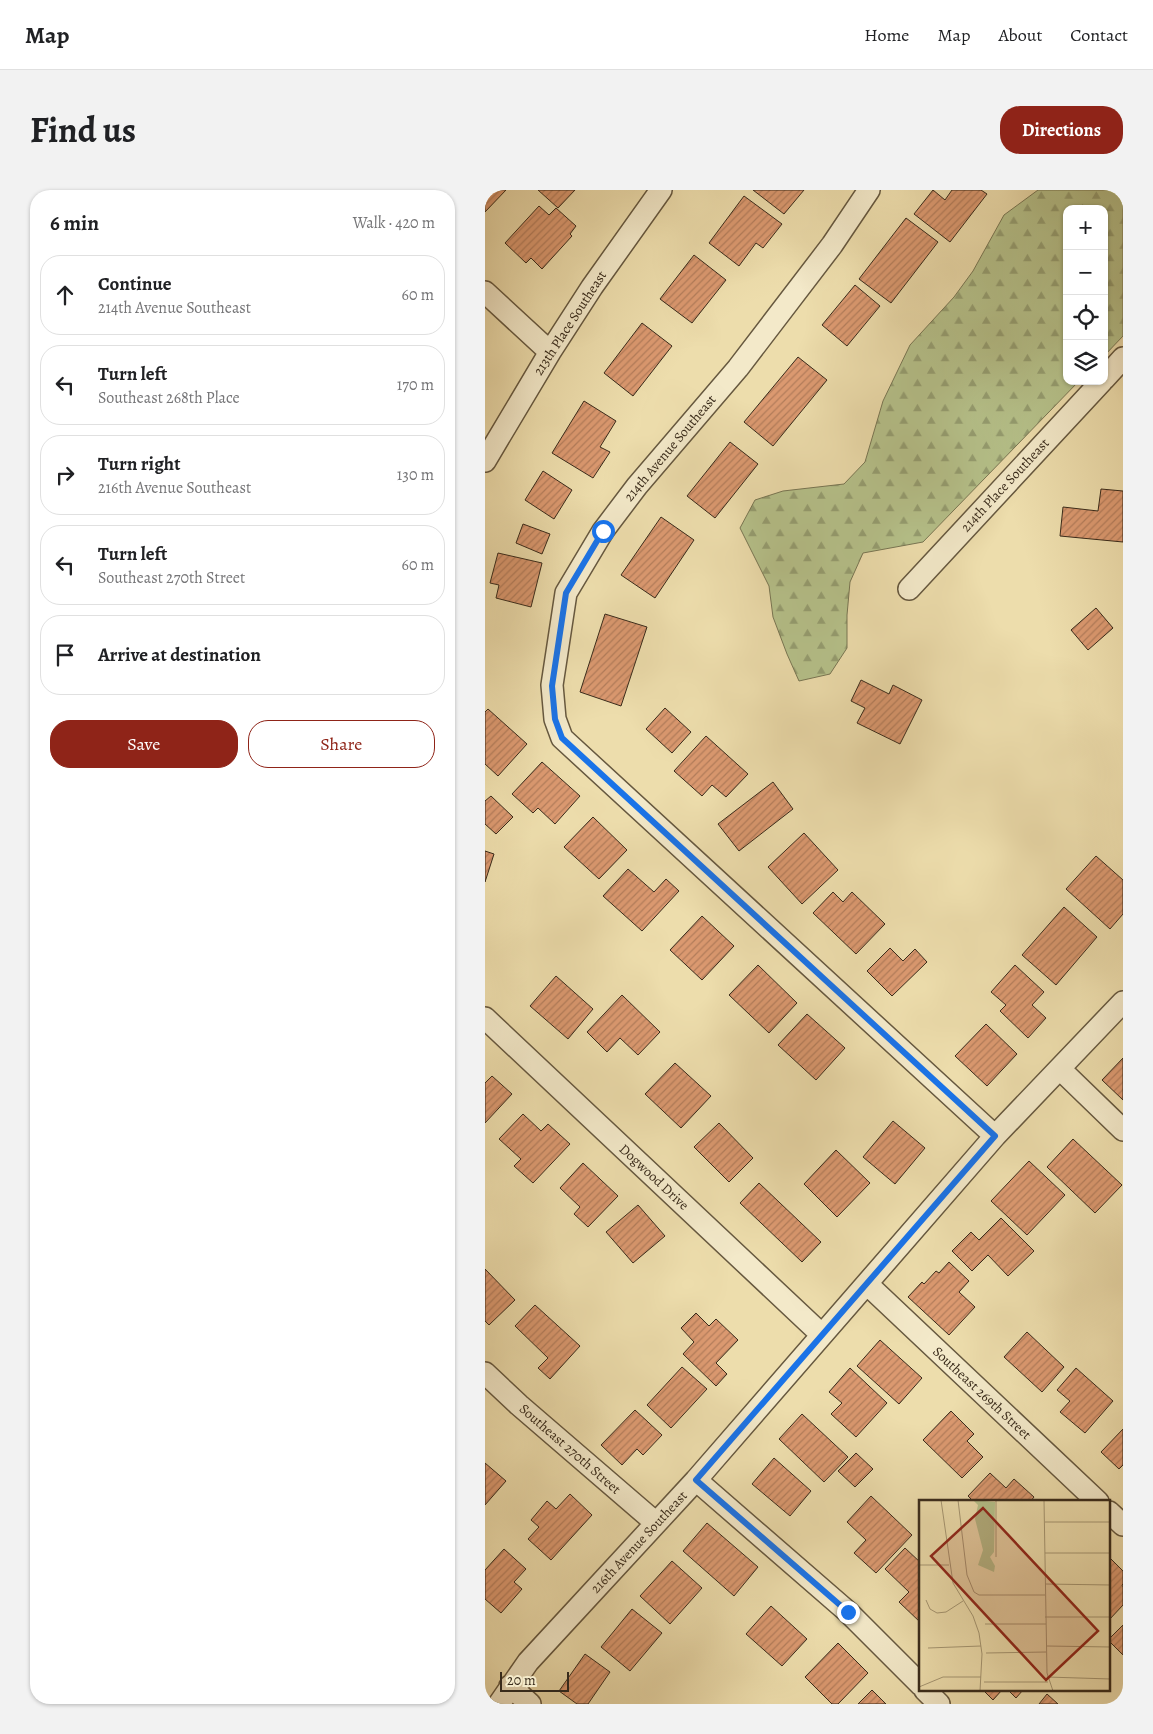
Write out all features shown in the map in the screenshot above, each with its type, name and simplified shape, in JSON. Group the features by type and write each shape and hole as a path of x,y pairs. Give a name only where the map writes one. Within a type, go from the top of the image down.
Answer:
{"street":[{"name":"213th Place Southeast","path":"485,461 550,352 615,254 661,190"},
{"name":"214th Avenue Southeast","path":"869,190 832,245 737,368 637,486 609,523 566,593 552,686 555,719 562,738 995,1136"},
{"path":"485,292 550,352"},
{"name":"214th Place Southeast","path":"1108,374 1123,358"},
{"name":"214th Place Southeast","path":"909,589 1098,385"},
{"name":"216th Avenue Southeast","path":"499,1704 510,1686 529,1662 696,1480 995,1136 1123,1002"},
{"name":"Dogwood Drive","path":"485,1018 822,1335"},
{"path":"1060,1070 1123,1130"},
{"name":"Southeast 269th Street","path":"867,1284 1096,1500"},
{"name":"Southeast 270th Street","path":"485,1373 526,1412 656,1523"},
{"path":"696,1480 848,1612 919,1683"},
{"path":"1111,1514 1123,1525"},
{"path":"510,1686 530,1704"},
{"path":"927,1692 939,1704"}],"green space":[{"path":"1038,190 1123,190 1123,336 1108,352 1108,205 1063,205 1063,385 1075,385 923,542 863,553 850,582 847,648 830,674 799,681 773,617 769,586 740,528 755,500 783,491 844,484 865,462 883,401 910,345 954,297 973,271 1004,215"}],"building":[{"path":"485,190 506,190 485,212"},
{"path":"538,190 575,190 558,208"},
{"path":"753,190 804,190 784,214"},
{"path":"933,190 945,200 952,190 981,190 987,194 950,242 914,214"},
{"path":"744,196 782,224 763,248 756,243 739,266 709,243"},
{"path":"539,206 549,215 556,208 576,226 570,234 572,236 542,269 531,258 526,263 505,243"},
{"path":"906,218 938,242 891,303 859,279"},
{"path":"694,255 726,280 692,323 660,299"},
{"path":"855,285 880,306 847,346 822,325"},
{"path":"642,323 672,346 633,396 604,373"},
{"path":"798,357 827,380 773,446 744,422"},
{"path":"584,401 616,421 600,447 610,452 593,478 552,453"},
{"path":"730,442 758,464 715,518 687,496"},
{"path":"543,471 572,490 554,519 525,500"},
{"path":"1101,489 1123,491 1123,542 1060,536 1063,507 1098,511"},
{"path":"661,517 694,540 655,598 621,575"},
{"path":"523,524 550,534 542,554 516,543"},
{"path":"498,553 542,563 531,607 496,598 499,585 490,583"},
{"path":"1096,608 1113,628 1088,650 1071,630"},
{"path":"605,614 647,627 621,706 580,692"},
{"path":"861,680 889,694 893,685 922,700 900,744 857,723 865,708 851,701"},
{"path":"665,708 691,732 672,753 646,729"},
{"path":"488,709 527,744 498,776 485,764 485,712"},
{"path":"706,736 748,774 726,797 712,785 702,796 674,771"},
{"path":"542,762 580,796 555,824 538,808 533,813 512,794"},
{"path":"773,782 793,809 739,851 718,824"},
{"path":"491,796 513,817 496,834 485,824 485,801"},
{"path":"593,817 627,850 599,879 564,847"},
{"path":"804,833 838,870 802,904 768,867"},
{"path":"485,851 494,854 485,882"},
{"path":"1096,856 1123,880 1123,914 1110,929 1066,889"},
{"path":"628,869 654,892 666,879 679,891 642,931 603,896"},
{"path":"833,892 843,902 852,892 885,924 856,954 813,913"},
{"path":"1064,907 1097,937 1056,985 1022,955"},
{"path":"702,916 734,946 702,980 670,950"},
{"path":"890,948 903,961 915,949 927,962 892,996 867,971"},
{"path":"758,965 797,1003 769,1033 729,995"},
{"path":"1015,965 1044,992 1032,1005 1046,1018 1028,1038 1000,1011 1006,1005 991,992"},
{"path":"556,976 593,1009 568,1039 530,1006"},
{"path":"622,995 660,1032 638,1055 620,1038 607,1052 587,1032"},
{"path":"807,1014 845,1048 816,1080 778,1045"},
{"path":"986,1024 1017,1054 987,1086 955,1056"},
{"path":"1123,1058 1123,1100 1102,1080"},
{"path":"675,1063 711,1096 681,1128 645,1094"},
{"path":"492,1076 512,1094 485,1123 485,1083"},
{"path":"523,1114 541,1131 548,1124 570,1144 533,1183 514,1166 521,1159 499,1139"},
{"path":"893,1121 925,1148 895,1184 863,1157"},
{"path":"719,1123 753,1158 729,1182 694,1147"},
{"path":"1073,1139 1122,1185 1095,1213 1047,1167"},
{"path":"836,1150 870,1183 837,1217 804,1184"},
{"path":"1029,1161 1065,1195 1027,1235 991,1201"},
{"path":"583,1163 618,1196 588,1227 574,1214 580,1207 560,1188"},
{"path":"759,1183 821,1242 802,1262 740,1203"},
{"path":"638,1205 665,1236 633,1263 606,1232"},
{"path":"1001,1218 1034,1251 1008,1276 988,1255 972,1271 952,1251 971,1232 979,1240"},
{"path":"949,1262 969,1281 959,1292 975,1307 949,1335 908,1297 922,1282 924,1284 936,1271 939,1273"},
{"path":"485,1269 515,1300 489,1325 485,1321"},
{"path":"535,1305 580,1346 550,1379 538,1368 548,1358 515,1326"},
{"path":"696,1313 709,1326 716,1319 738,1340 716,1363 727,1374 716,1386 683,1354 694,1342 681,1328"},
{"path":"1027,1332 1064,1367 1042,1392 1004,1357"},
{"path":"880,1340 922,1378 899,1404 857,1366"},
{"path":"682,1367 707,1389 671,1428 647,1405"},
{"path":"850,1368 887,1403 856,1437 831,1414 842,1403 829,1392"},
{"path":"1076,1368 1113,1401 1085,1433 1060,1412 1070,1401 1057,1390"},
{"path":"635,1410 662,1435 643,1455 637,1449 622,1465 601,1445"},
{"path":"951,1411 974,1434 967,1441 983,1457 962,1478 923,1440"},
{"path":"802,1414 848,1457 824,1482 779,1439"},
{"path":"1123,1429 1123,1465 1119,1469 1101,1452"},
{"path":"856,1453 873,1469 855,1487 838,1471"},
{"path":"774,1458 811,1491 790,1516 752,1484"},
{"path":"485,1463 506,1481 485,1505"},
{"path":"990,1473 1006,1488 1014,1479 1034,1497 1032,1500 972,1500 968,1496"},
{"path":"570,1494 592,1515 551,1560 528,1539 539,1527 531,1520 547,1501 556,1509"},
{"path":"871,1496 912,1535 876,1573 854,1553 866,1540 847,1522"},
{"path":"707,1523 758,1567 734,1596 683,1551"},
{"path":"905,1548 919,1561 919,1621 899,1602 909,1592 885,1569"},
{"path":"504,1549 526,1569 514,1582 522,1589 501,1613 485,1599 485,1570"},
{"path":"1111,1559 1123,1571 1123,1605 1111,1618"},
{"path":"672,1561 702,1588 670,1624 640,1596"},
{"path":"771,1606 807,1639 782,1666 746,1634"},
{"path":"632,1609 662,1633 630,1671 601,1647"},
{"path":"1123,1625 1123,1655 1111,1643 1111,1637"},
{"path":"838,1643 868,1673 838,1704 832,1704 805,1677"},
{"path":"585,1654 610,1672 588,1704 577,1704 559,1691"},
{"path":"872,1690 886,1704 858,1704"},
{"path":"985,1692 1000,1692 993,1700"},
{"path":"1010,1692 1021,1692 1016,1698"},
{"path":"1047,1694 1058,1704 1039,1704"}],"route":[{"path":"603,531 566,593 552,686 555,719 562,738 995,1136 696,1480 848,1612"}]}
